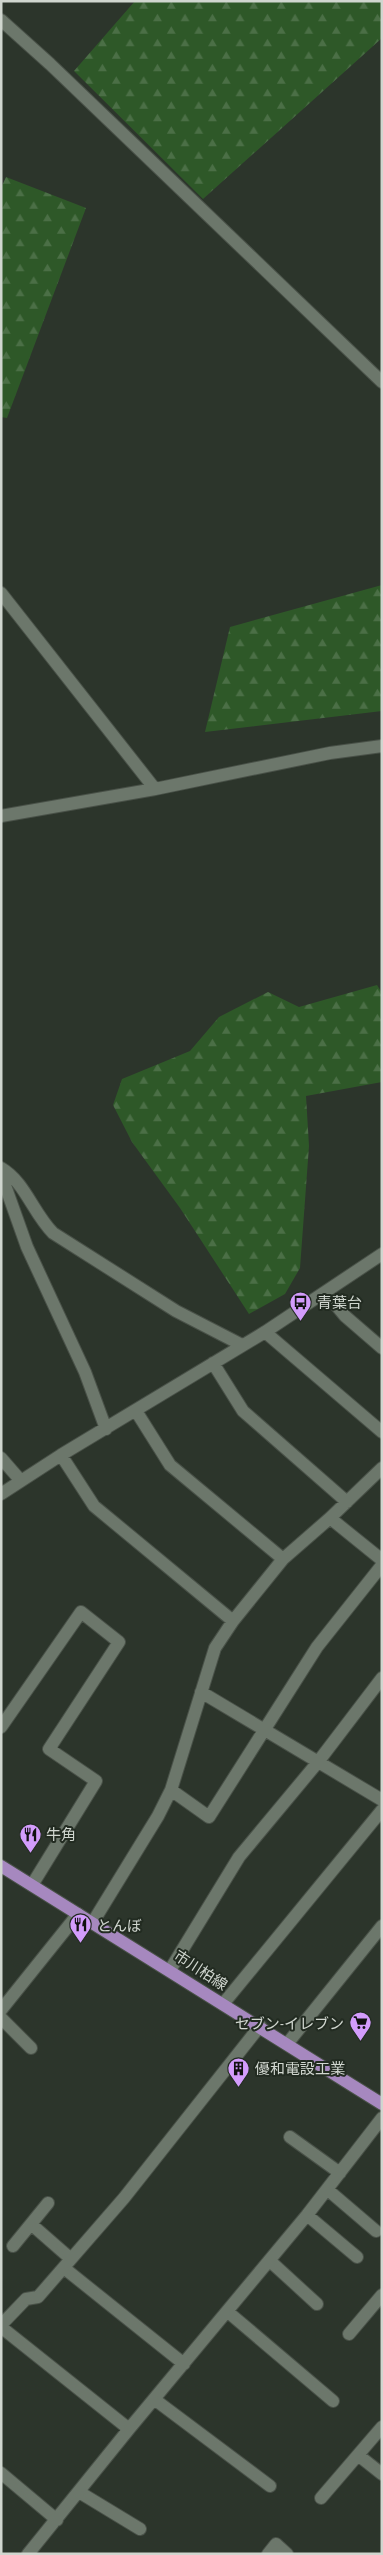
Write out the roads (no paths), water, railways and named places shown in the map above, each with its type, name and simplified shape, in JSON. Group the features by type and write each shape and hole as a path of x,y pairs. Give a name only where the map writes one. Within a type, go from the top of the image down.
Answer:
{"main road":[{"name":"市川柏線","path":"1,1866 260,2026 382,2104"}],"street":[{"path":"1,20 50,64 382,382"},
{"path":"1,593 155,788"},
{"path":"1,816 155,788 330,752 382,746"},
{"path":"1,1168 13,1175 40,1220 53,1233 176,1311 242,1346"},
{"path":"1,1174 27,1247 85,1372 106,1429"},
{"path":"1,1494 61,1455 265,1332 382,1254"},
{"path":"326,1293 345,1316 382,1348"},
{"path":"265,1332 382,1432"},
{"path":"213,1363 242,1410 347,1502"},
{"path":"136,1411 170,1465 283,1558"},
{"path":"61,1455 94,1506 233,1621"},
{"path":"1,1458 21,1481"},
{"path":"93,1922 171,1790 215,1648 233,1621 283,1558 330,1518 382,1468"},
{"path":"330,1518 382,1560"},
{"path":"171,1790 209,1817 266,1731 317,1648 382,1566"},
{"path":"1,1727 80,1612 118,1642 49,1749 96,1781 32,1885"},
{"path":"170,1970 239,1857 318,1762 382,1678"},
{"path":"201,1692 382,1800"},
{"path":"223,2004 382,1810"},
{"path":"1,2010 78,1914"},
{"path":"287,2044 382,1926"},
{"path":"1,2018 31,2048"},
{"path":"129,2429 1,2326 26,2298 38,2297 68,2264 124,2198 260,2026"},
{"path":"28,2554 129,2429 308,2215 382,2118"},
{"path":"290,2137 340,2173"},
{"path":"328,2190 376,2230"},
{"path":"13,2246 48,2203"},
{"path":"308,2215 357,2257"},
{"path":"31,2224 68,2264 184,2364"},
{"path":"270,2261 317,2304"},
{"path":"349,2334 382,2295"},
{"path":"228,2312 333,2401"},
{"path":"154,2399 270,2486"},
{"path":"321,2498 382,2427"},
{"path":"358,2455 382,2474"},
{"path":"1,2473 57,2520"},
{"path":"79,2492 140,2528"},
{"path":"268,2554 276,2544 287,2554"}],"place":[{"name":"青葉台","path":"301,1321"},
{"name":"牛角","path":"30,1853"},
{"name":"とんぼ","path":"81,1944"},
{"name":"セブン-イレブン","path":"360,2042"},
{"name":"優和電設工業","path":"239,2087"}]}
